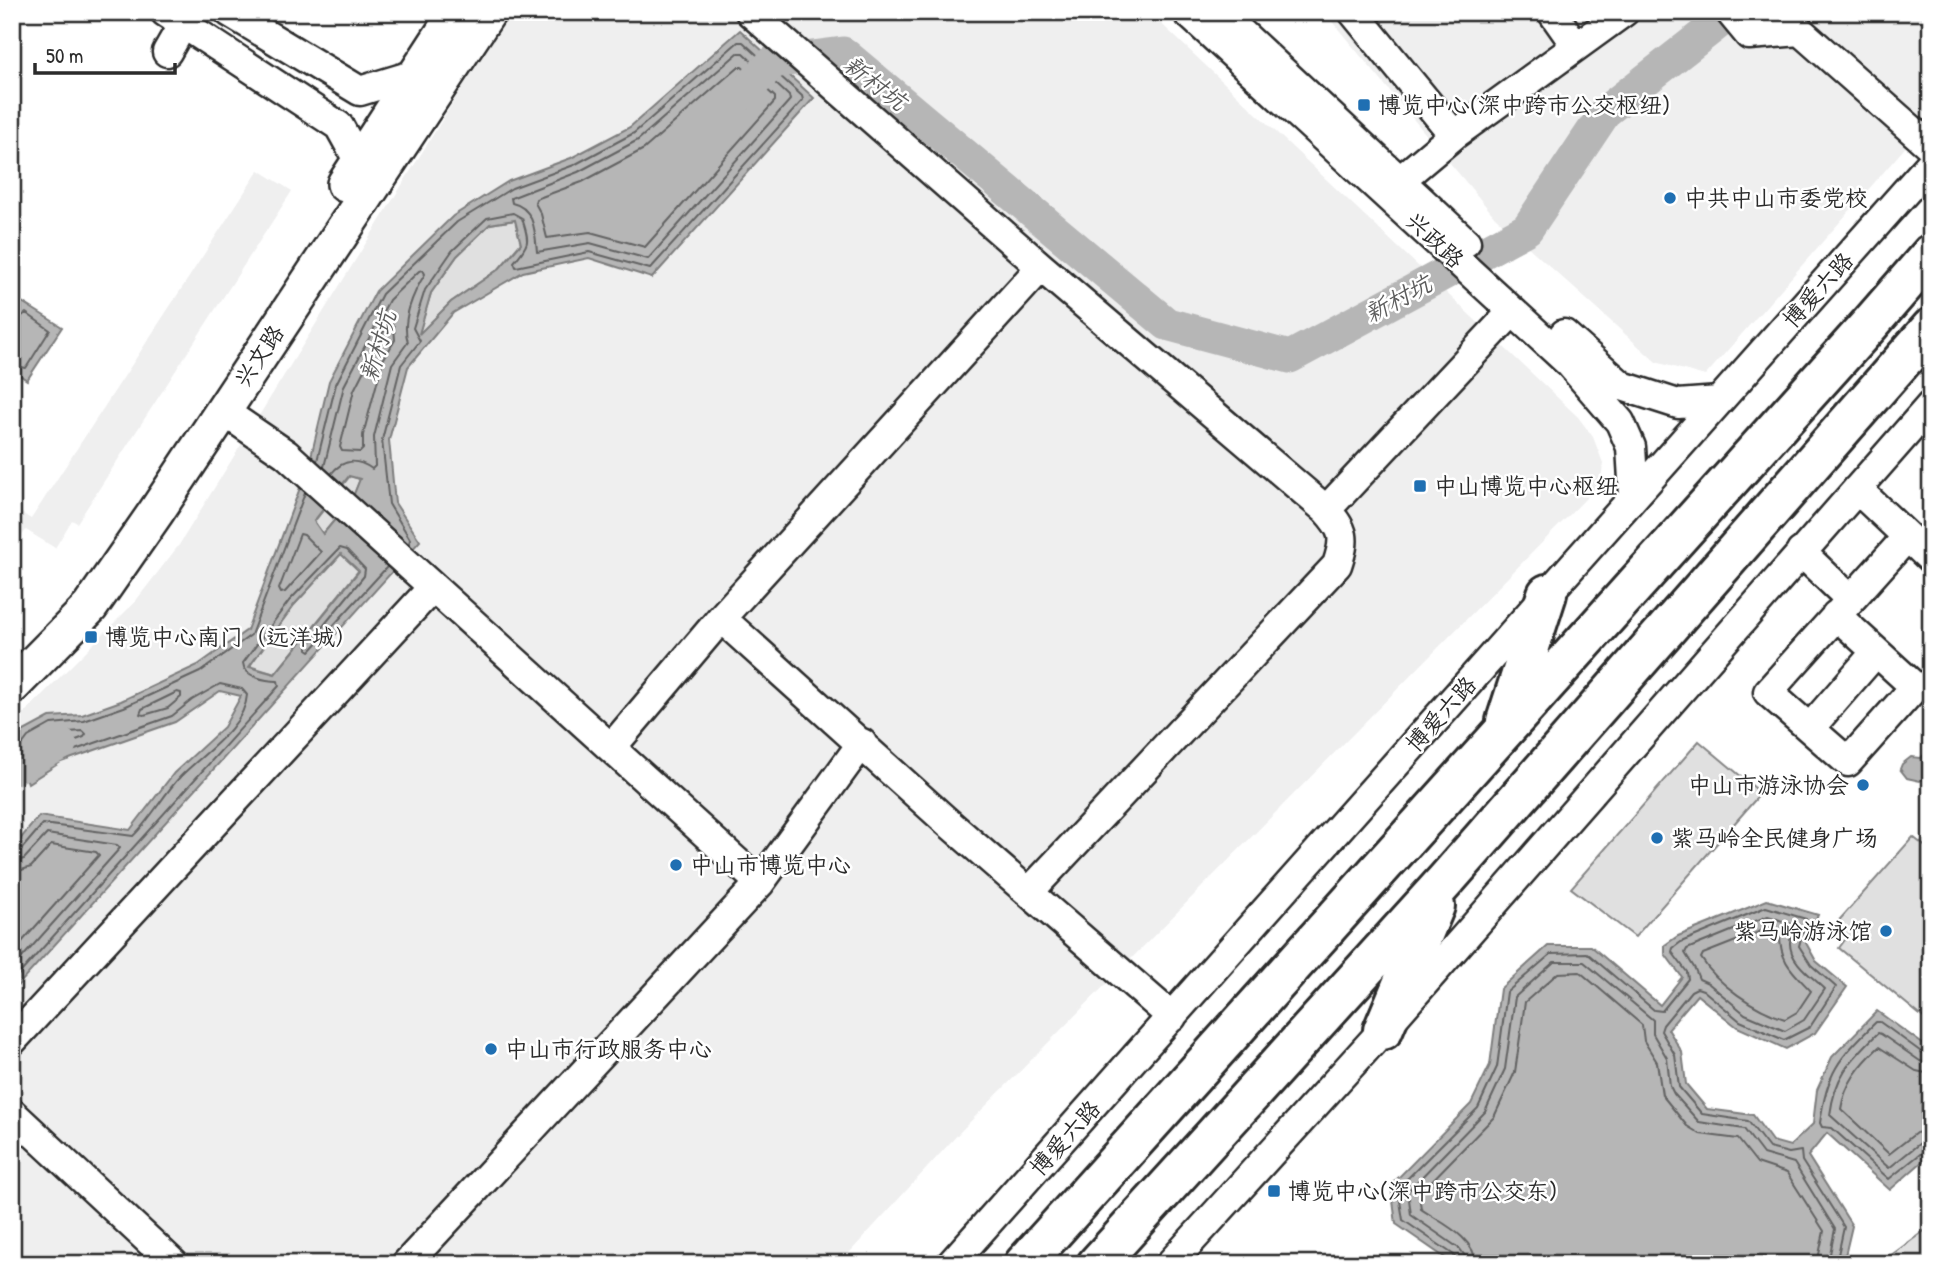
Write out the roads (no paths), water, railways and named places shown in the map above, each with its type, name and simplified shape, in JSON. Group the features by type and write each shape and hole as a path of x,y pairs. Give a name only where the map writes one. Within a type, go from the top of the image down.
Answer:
{"highway":[{"path":"1024,1264 1931,254"},
{"path":"1097,1264 1446,880 1931,328"},
{"path":"1502,733 1547,594"},
{"path":"1383,1030 1446,880"}],"main road":[{"name":"兴文路","path":"12,654 74,590 141,495 457,12"},
{"name":"兴文路","path":"12,686 90,607 488,12"}],"street":[{"path":"229,12 360,91 416,74"},
{"path":"750,12 1041,267 1326,510 1342,527 1344,546 1338,565 1029,892"},
{"name":"兴政路","path":"1187,12 1392,187 1521,307 1622,386 1678,404 1719,401"},
{"name":"兴政路","path":"1219,12 1392,187"},
{"path":"1353,12 1454,135"},
{"path":"1552,12 1576,46"},
{"path":"1392,187 1454,135 1624,12"},
{"path":"1730,12 1749,35 1802,22 1931,147"},
{"path":"167,52 179,16 339,125 359,162"},
{"name":"博爱六路","path":"951,1264 1931,163"},
{"path":"611,748 721,618 1041,267"},
{"path":"1326,510 1521,307"},
{"name":"兴政路","path":"1521,307 1620,422 1631,447 1634,496"},
{"path":"1170,1264 1383,1030 1931,405"},
{"path":"223,411 286,454 760,883"},
{"path":"1857,489 1931,559"},
{"path":"1801,552 1843,607 1876,652 1915,687 1848,762 1768,692 1843,607 1907,537"},
{"path":"12,1041 425,580"},
{"path":"721,618 944,819 1172,1017"},
{"path":"1810,728 1876,652"},
{"path":"406,1264 760,883 862,743"},
{"path":"12,1113 174,1264"}],"water":[{"path":"740,30 814,98 652,278 589,258 523,272 453,313 408,367 389,440 395,503 420,541 12,992 12,849 39,816 130,830 174,773 224,727 241,696 220,691 175,722 61,762 28,783 14,744 22,732 50,717 82,715 121,701 198,665 247,630 310,461 329,381 376,291 453,216 509,181 571,158 630,127","holes":["515,220 521,244 499,269 451,302 419,334 431,293 457,256 490,224","349,476 360,479 352,499 323,534 314,521","341,554 359,571 275,674 249,667 294,605"]},
{"path":"22,302 62,327 27,380 12,370 12,317"},
{"path":"1931,747 1931,784 1924,778 1920,781 1907,778 1900,769 1902,764 1911,757 1921,758"},
{"path":"1767,900 1818,915 1806,943 1816,961 1847,987 1815,1033 1786,1049 1737,1027 1697,995 1668,1029 1682,1052 1686,1084 1707,1109 1753,1115 1772,1141 1790,1146 1813,1124 1817,1090 1832,1057 1877,1011 1931,1050 1931,1154 1890,1190 1827,1133 1808,1156 1852,1226 1843,1264 1454,1264 1396,1224 1391,1185 1471,1104 1490,1065 1500,989 1548,946 1591,946 1660,1005 1682,977 1665,954 1665,945 1678,936"}],"waterway":[{"name":"新村坑","path":"743,94 773,62 843,53 1167,324 1290,357 1527,229 1606,111 1717,24"},
{"name":"新村坑","path":"12,769 60,744"}],"place":[{"name":"博览中心(深中跨市公交枢纽)","path":"1364,105"},
{"name":"中共中山市委党校","path":"1670,198"},
{"name":"中山博览中心枢纽","path":"1420,486"},
{"name":"博览中心南门（远洋城）","path":"91,637"},
{"name":"中山市游泳协会","path":"1863,785"},
{"name":"紫马岭全民健身广场","path":"1657,838"},
{"name":"中山市博览中心","path":"676,865"},
{"name":"紫马岭游泳馆","path":"1886,931"},
{"name":"中山市行政服务中心","path":"491,1049"},
{"name":"博览中心(深中跨市公交东)","path":"1274,1191"}]}
